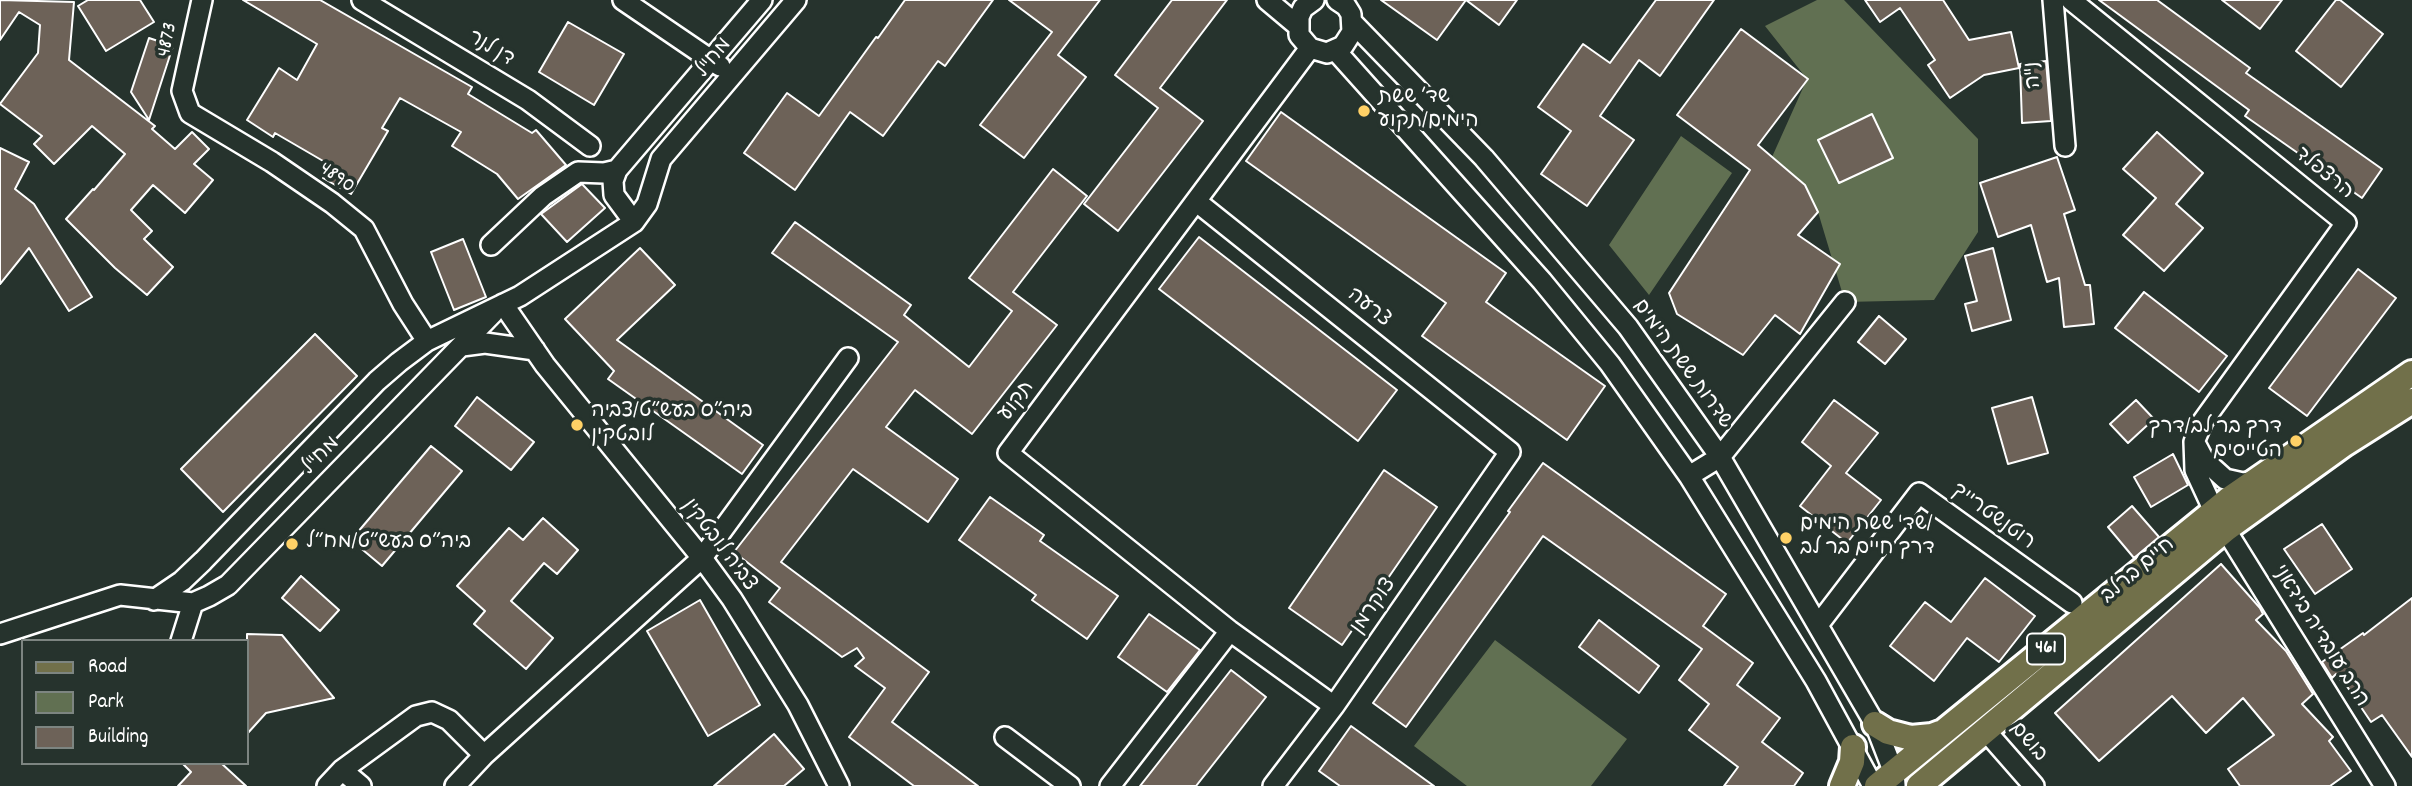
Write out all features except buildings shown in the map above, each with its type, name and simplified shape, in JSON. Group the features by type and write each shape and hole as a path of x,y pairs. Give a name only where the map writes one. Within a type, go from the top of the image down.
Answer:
{"main road":[{"name":"חיים ברלב","path":"1919,786 2220,520 2254,481 2412,373"},
{"name":"חיים ברלב","path":"1885,783 1950,728 2220,520 2412,401"},
{"path":"1875,723 1888,732 1911,738 1932,736 1950,728"},
{"path":"1842,786 1852,762 1853,747"}],"street":[{"name":"4873","path":"182,90 202,0"},
{"name":"דן לנר","path":"362,0 528,100 590,146"},
{"path":"623,0 732,75"},
{"name":"מח\"ל","path":"617,170 762,0"},
{"name":"מח\"ל","path":"154,600 182,581 203,561 398,362 427,341 520,296 634,222 647,204 661,159 796,0"},
{"path":"1267,0 1298,26"},
{"path":"1314,0 1303,8 1298,26 1300,35 1310,48 1327,53 1336,51 1349,40 1353,23"},
{"name":"שדרות ששת הימים","path":"1338,0 1351,14 1353,23 1484,158 1628,327 1720,457 1875,723 1885,783"},
{"name":"נ\"ה","path":"2053,0 2064,146"},
{"name":"הרצפלד","path":"2071,0 2346,223 2203,421 2194,442"},
{"name":"תקוע","path":"1310,48 1009,453 1230,631 1334,706"},
{"path":"1336,51 1542,281 1610,364 1689,476 1816,681 1853,747 1885,783"},
{"name":"4890","path":"182,90 190,113 278,167 332,203 364,229 402,304 427,341"},
{"path":"617,170 613,181 614,195 634,222"},
{"path":"491,246 543,196 578,172 604,173 617,170"},
{"name":"צרעה","path":"1197,202 1510,452"},
{"path":"1689,476 1720,457 1846,302"},
{"name":"מח\"ל","path":"193,603 228,585 503,303"},
{"name":"צביה לובטקין","path":"503,303 535,351 732,599 798,705 839,786"},
{"path":"462,346 485,343 535,351"},
{"path":"455,786 484,755 702,558 848,358"},
{"path":"2194,442 2204,460 2225,479 2243,483 2254,481"},
{"path":"2194,442 2195,470 2220,520"},
{"name":"צוקרמן","path":"1273,786 1334,706 1510,452"},
{"name":"רוטנשטרייך","path":"1818,625 1919,493 2072,603"},
{"name":"הרב עובדיה בידאני","path":"2220,520 2385,786"},
{"path":"12,635 120,596 193,603 182,639"},
{"path":"1110,786 1230,631"},
{"path":"327,786 342,770 416,716 432,712 449,720 484,755"},
{"name":"בושם","path":"1985,730 2034,786"},
{"path":"1005,737 1070,786"},
{"path":"342,770 361,786"}],"green space":[{"path":"1817,0 1844,0 1978,139 1978,232 1934,300 1845,302 1818,212 1772,157 1807,79 1765,26"},
{"path":"1681,136 1732,173 1649,295 1609,245"},
{"path":"1495,640 1627,739 1591,786 1467,786 1414,746"}],"place":[{"name":"שד׳ ששת הימים/תקוע","path":"1364,111"},
{"name":"ביה״ס בעש״ט/צביה לובטקין","path":"577,425"},
{"name":"דרך בר לב/דרך הטייסים","path":"2296,441"},
{"name":"שד' ששת הימים/ דרך חיים בר לב","path":"1786,538"},
{"name":"ביה״ס בעש״ט/מח״ל","path":"292,544"}]}
